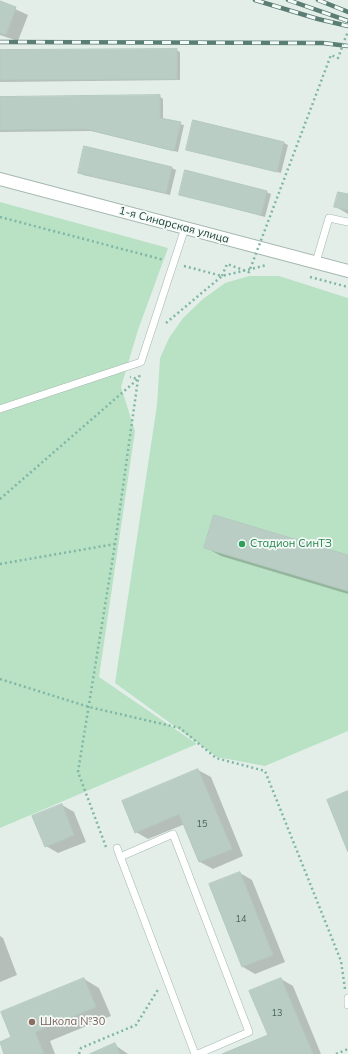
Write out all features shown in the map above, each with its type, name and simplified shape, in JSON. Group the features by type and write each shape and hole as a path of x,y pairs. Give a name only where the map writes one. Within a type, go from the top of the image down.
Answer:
{"street":[{"name":"1-я Синарская улица","path":"0,179 348,271"}],"lane":[{"path":"316,262 330,218 348,222"},
{"path":"0,409 141,362 185,228"},
{"path":"120,857 173,834 250,1032 198,1054"},
{"path":"117,848 195,1054"},
{"path":"348,1000 348,1005"}],"path":[{"path":"222,276 227,264 249,272 331,55 338,58 348,31"},
{"path":"0,216 169,262"},
{"path":"176,264 222,276"},
{"path":"165,324 222,276 264,264 272,266"},
{"path":"302,274 348,287"},
{"path":"108,852 78,772 115,544 138,379 141,372"},
{"path":"0,500 138,379"},
{"path":"0,564 115,544"},
{"path":"0,679 89,707 180,728 216,758 265,771 341,961 348,1000"},
{"path":"79,1054 81,1048 136,1025 160,987 163,993"},
{"path":"336,1054 348,1049"}],"green space":[{"path":"0,202 168,248 138,330 121,387 135,431 99,677 197,744 0,828"},
{"name":"Стадион СинТЗ","path":"249,276 279,276 348,298 348,731 265,766 217,757 115,683 157,405 160,358 169,338 183,318 203,299 225,283"}],"building":[{"path":"0,1 16,7 6,35 0,33"},
{"path":"177,49 177,79 0,80 0,50"},
{"path":"160,95 160,118 181,122 174,151 86,129 0,130 0,97"},
{"path":"193,120 284,142 277,172 186,150"},
{"path":"84,146 172,167 166,193 78,173"},
{"path":"185,170 267,191 261,215 179,195"},
{"path":"338,192 348,194 348,210 334,207"},
{"path":"214,515 348,555 348,591 204,548"},
{"path":"198,769 232,849 199,862 179,814 135,833 122,801"},
{"path":"348,791 348,852 327,800"},
{"path":"62,804 74,835 45,847 32,816"},
{"path":"240,872 273,955 242,967 209,884"},
{"name":"Школа №30","path":"84,978 96,1007 35,1032 44,1054 4,1054 0,1042 11,1037 1,1012"},
{"path":"281,978 313,1054 222,1054 268,1035 249,991"},
{"path":"115,1043 120,1054 90,1054"}],"railway":[{"path":"255,0 318,19 348,26"},
{"path":"288,0 348,21"},
{"path":"318,0 348,12"},
{"path":"0,42 323,43 348,46"}],"place":[{"name":"Стадион СинТЗ","path":"242,544"},
{"name":"Школа №30","path":"32,1022"}]}
